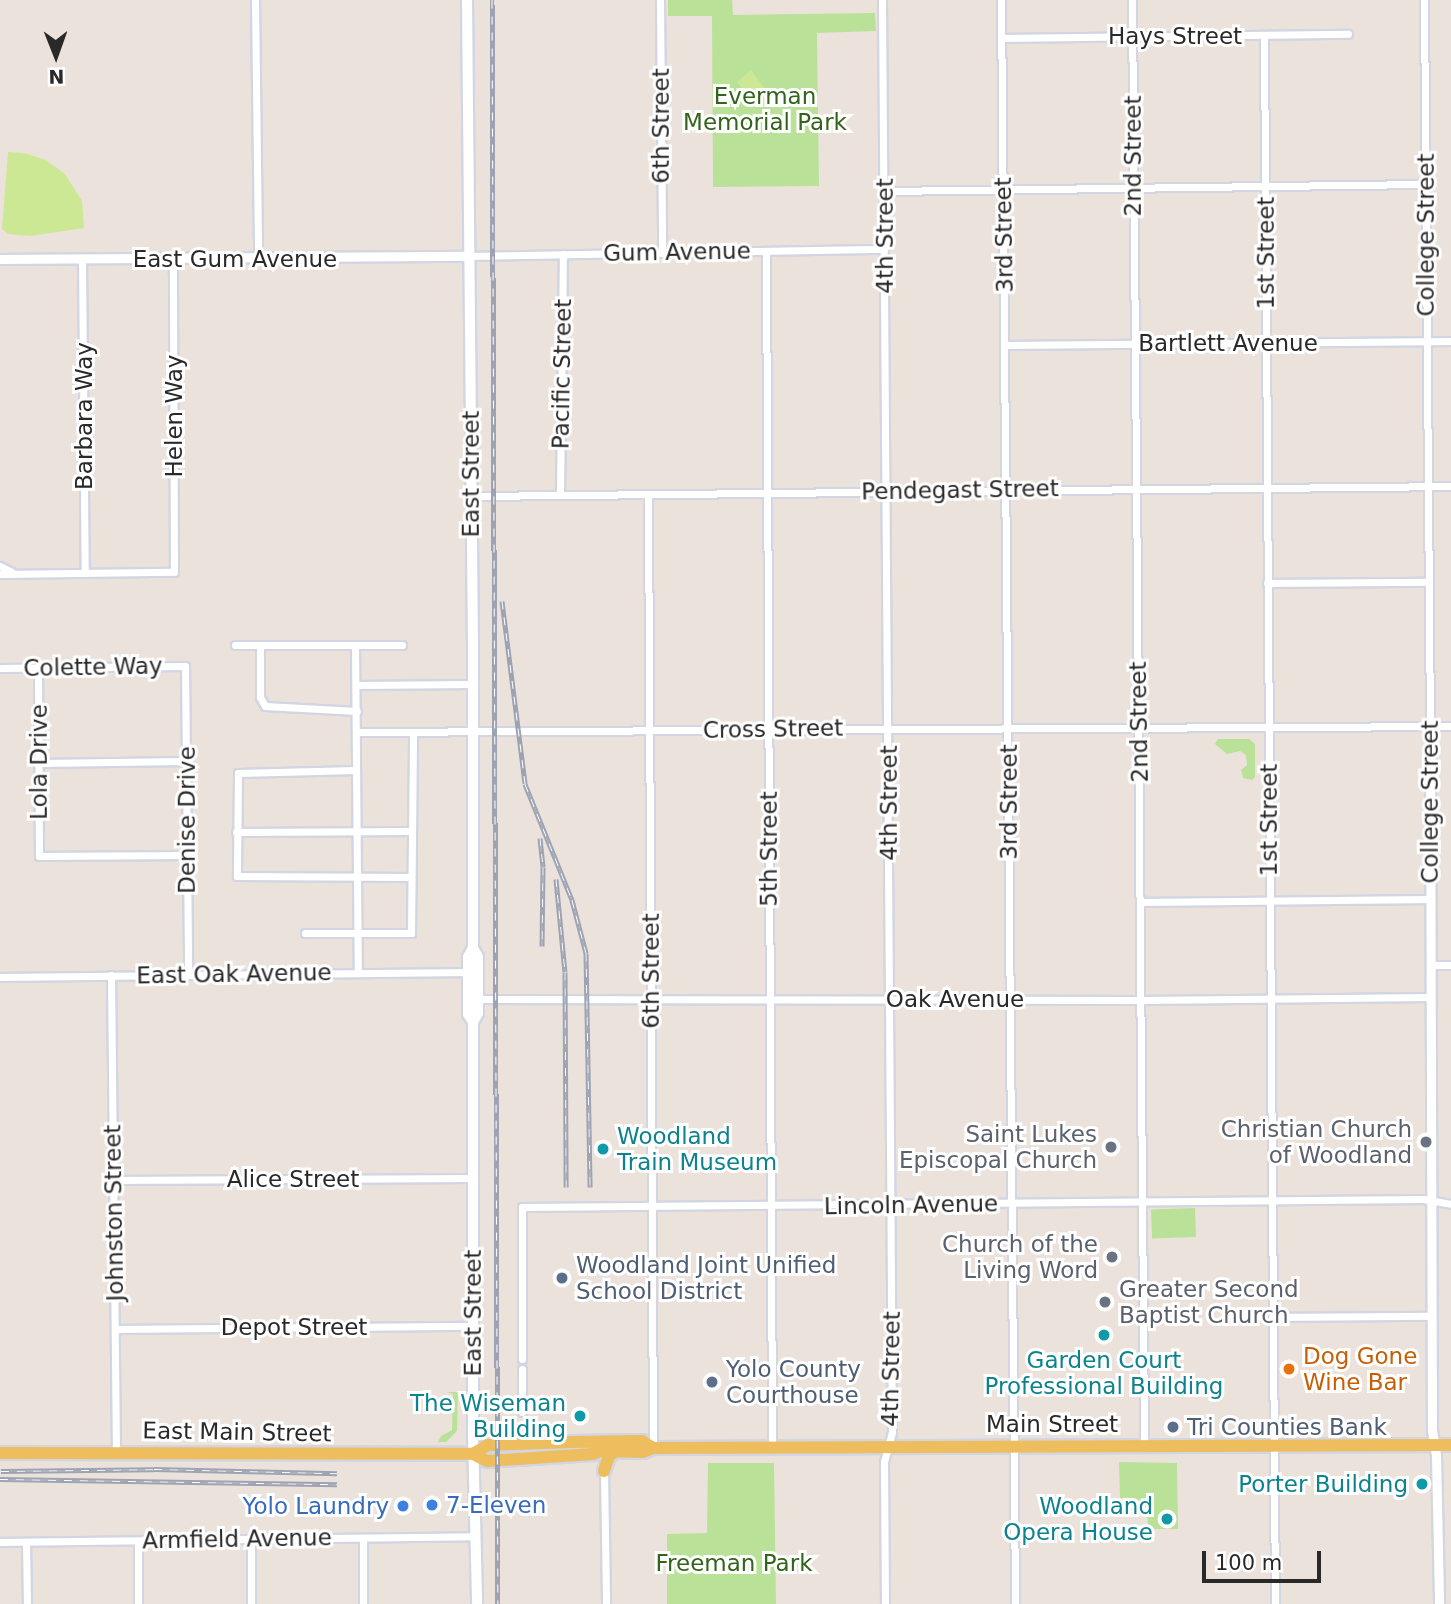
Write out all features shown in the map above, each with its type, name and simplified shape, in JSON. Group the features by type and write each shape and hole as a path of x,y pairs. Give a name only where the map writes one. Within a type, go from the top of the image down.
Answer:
{"main road":[{"name":"East Street","path":"467,0 473,684 473,948 468,957 468,1014 473,1022"},
{"name":"East Street","path":"473,948 478,957 478,1013 473,1022 473,1454 477,1604"},
{"name":"Main Street","path":"473,1454 488,1445 572,1442 642,1441 655,1448"},
{"name":"Main Street","path":"473,1454 487,1461 593,1454 600,1451 643,1452 655,1448 1451,1445"},
{"name":"East Main Street","path":"0,1453 116,1451 473,1454"},
{"path":"604,1471 609,1456 615,1452"},
{"path":"593,1454 599,1457 604,1471"}],"street":[{"path":"255,0 258,260"},
{"name":"6th Street","path":"660,0 662,253"},
{"name":"4th Street","path":"882,0 892,1432 884,1462 885,1604"},
{"name":"3rd Street","path":"1001,0 1015,1604"},
{"name":"2nd Street","path":"1132,0 1144,1445"},
{"name":"College Street","path":"1424,0 1432,1316 1439,1604"},
{"name":"Hays Street","path":"1002,38 1348,34"},
{"name":"1st Street","path":"1264,36 1275,1604"},
{"path":"884,191 1426,184"},
{"name":"Gum Avenue","path":"470,256 884,248"},
{"name":"5th Street","path":"766,251 772,1448"},
{"name":"Pacific Street","path":"561,495 563,254"},
{"name":"East Gum Avenue","path":"0,259 258,260 470,256"},
{"name":"Barbara Way","path":"82,259 85,573"},
{"name":"Helen Way","path":"85,573 174,572 173,260"},
{"name":"Bartlett Avenue","path":"1005,345 1451,341"},
{"name":"Pendegast Street","path":"470,496 1451,486"},
{"name":"6th Street","path":"648,494 655,1448"},
{"path":"0,566 16,574"},
{"path":"0,574 85,573"},
{"path":"1267,583 1429,582"},
{"path":"234,645 402,645"},
{"path":"260,645 260,697 265,706 357,711"},
{"path":"355,646 356,876 360,932 358,973"},
{"name":"Colette Way","path":"0,668 185,666"},
{"name":"Denise Drive","path":"185,666 188,975"},
{"name":"Lola Drive","path":"38,667 39,856 187,855"},
{"path":"357,685 473,684"},
{"name":"Cross Street","path":"356,732 1451,726"},
{"path":"305,933 411,933 413,732"},
{"path":"39,763 186,761"},
{"path":"356,770 241,771 236,776 237,876 410,877"},
{"path":"236,832 410,831"},
{"path":"1141,902 1430,899"},
{"path":"1431,965 1451,965"},
{"name":"East Oak Avenue","path":"0,976 468,972"},
{"name":"Johnston Street","path":"111,975 116,1451"},
{"name":"Oak Avenue","path":"478,999 651,997 1270,1000 1431,997"},
{"name":"Alice Street","path":"114,1180 473,1178"},
{"name":"Lincoln Avenue","path":"522,1359 522,1207 653,1208 1271,1200 1451,1204"},
{"path":"1272,1317 1432,1316"},
{"name":"Depot Street","path":"115,1329 473,1326"},
{"path":"522,1370 522,1412"},
{"path":"604,1471 606,1604"},
{"name":"Armfield Avenue","path":"0,1542 475,1536"},
{"path":"363,1538 363,1604"},
{"path":"251,1539 251,1604"},
{"path":"138,1541 138,1604"},
{"path":"26,1542 27,1604"}],"green space":[{"name":"Everman Memorial Park","path":"668,0 732,0 733,15 875,13 876,31 817,33 819,186 713,187 712,16 668,16"},
{"path":"751,70 771,97 756,106 737,82"},
{"path":"8,152 24,153 46,160 65,174 82,201 84,228 30,236 8,234 2,229"},
{"path":"1218,739 1249,739 1255,744 1255,777 1252,780 1243,778 1241,770 1247,765 1246,755 1240,751 1227,754 1215,744"},
{"path":"1195,1208 1196,1237 1152,1239 1151,1210"},
{"path":"447,1392 458,1392 457,1431 446,1442 438,1442 441,1436 452,1430 453,1394"},
{"path":"1119,1462 1177,1463 1178,1529 1151,1529 1148,1527 1147,1509 1137,1499 1120,1498"},
{"name":"Freeman Park","path":"708,1463 774,1463 776,1604 667,1604 667,1534 707,1533"}],"railway":[{"path":"492,0 498,1604"},
{"path":"502,601 525,784 572,900 586,953 590,1187"},
{"path":"540,838 543,867 542,946"},
{"path":"556,879 565,972 566,1187"},
{"path":"1,1471 154,1469 337,1473"},
{"path":"0,1479 337,1484"}],"place":[{"name":"Christian Church of Woodland","path":"1426,1142"},
{"name":"Saint Lukes Episcopal Church","path":"1111,1147"},
{"name":"Woodland Train Museum","path":"603,1149"},
{"name":"Church of the Living Word","path":"1112,1257"},
{"name":"Woodland Joint Unified School District","path":"562,1278"},
{"name":"Greater Second Baptist Church","path":"1105,1302"},
{"name":"Garden Court Professional Building","path":"1104,1335"},
{"name":"Dog Gone Wine Bar","path":"1289,1369"},
{"name":"Yolo County Courthouse","path":"712,1382"},
{"name":"The Wiseman Building","path":"580,1416"},
{"name":"Tri Counties Bank","path":"1173,1427"},
{"name":"Porter Building","path":"1422,1484"},
{"name":"7-Eleven","path":"432,1505"},
{"name":"Yolo Laundry","path":"403,1506"},
{"name":"Woodland Opera House","path":"1167,1519"}]}
